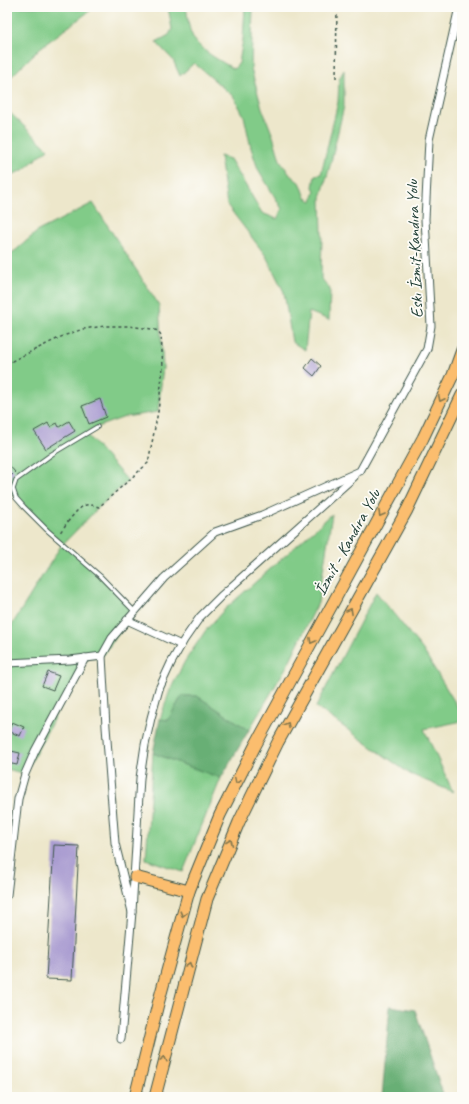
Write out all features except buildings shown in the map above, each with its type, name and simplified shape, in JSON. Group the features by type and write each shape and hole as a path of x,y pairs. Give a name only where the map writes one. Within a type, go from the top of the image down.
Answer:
{"highway":[{"name":"İzmit - Kandıra Yolu","path":"135,1097 158,1004 189,891 220,815 255,746 423,438 453,375 462,350"},
{"path":"155,1097 207,899 238,822 278,742 406,510 462,395"},
{"path":"135,877 189,891"}],"street":[{"name":"Eskı İzmit-Kandıra Yolu","path":"360,471 427,350 432,326 425,219 429,140 459,7"},
{"path":"132,912 114,843 102,656 112,638 164,578 215,532 262,515 360,471"},
{"name":"İzmit - Kandıra Yolu","path":"121,1039 135,877 140,778 145,745 159,689 171,663 200,618 222,595 360,471"},
{"path":"127,620 182,645"},
{"path":"7,664 102,656"},
{"path":"7,895 18,799 25,774 35,751 85,658"}],"lane":[{"path":"97,427 52,454 16,480 14,489 16,498 28,512 56,539 100,576 135,612"}],"path":[{"path":"336,78 337,7"},
{"path":"7,357 12,361 63,336 83,329 105,326 128,326 152,329 158,331 161,335 163,367 158,412 148,463 99,507 92,504 85,505 79,509 72,516 56,539"}],"green space":[{"path":"7,7 95,7 40,48 7,81"},
{"path":"168,7 186,7 192,35 199,46 210,55 234,69 239,63 243,39 245,7 253,7 251,69 262,108 273,136 280,160 290,175 301,184 306,198 312,201 315,191 313,187 315,175 321,174 338,102 339,79 344,70 344,106 321,198 321,278 330,289 329,320 309,312 305,350 292,342 284,292 266,256 227,205 220,156 230,159 262,213 277,219 282,209 258,169 251,148 244,116 234,97 194,63 180,76 173,60 156,42 169,35 172,29"},
{"path":"7,110 48,149 23,170 7,177"},
{"path":"93,203 159,305 163,367 158,412 125,417 97,427 86,434 128,481 99,507 63,544 100,576 135,612 102,656 85,658 25,774 7,769 7,633 62,544 7,489 7,256 38,231"},
{"path":"332,514 318,603 287,666 249,730 197,696 182,696 168,720 160,719 170,690 185,661 206,630 224,610"},
{"path":"376,592 423,650 462,714 462,721 424,729 453,792 410,774 316,707"},
{"path":"182,696 197,696 249,730 221,778 153,753 160,719 168,720"},
{"path":"153,753 221,778 183,872 146,859"},
{"path":"390,1006 415,1010 444,1097 382,1097"}]}
